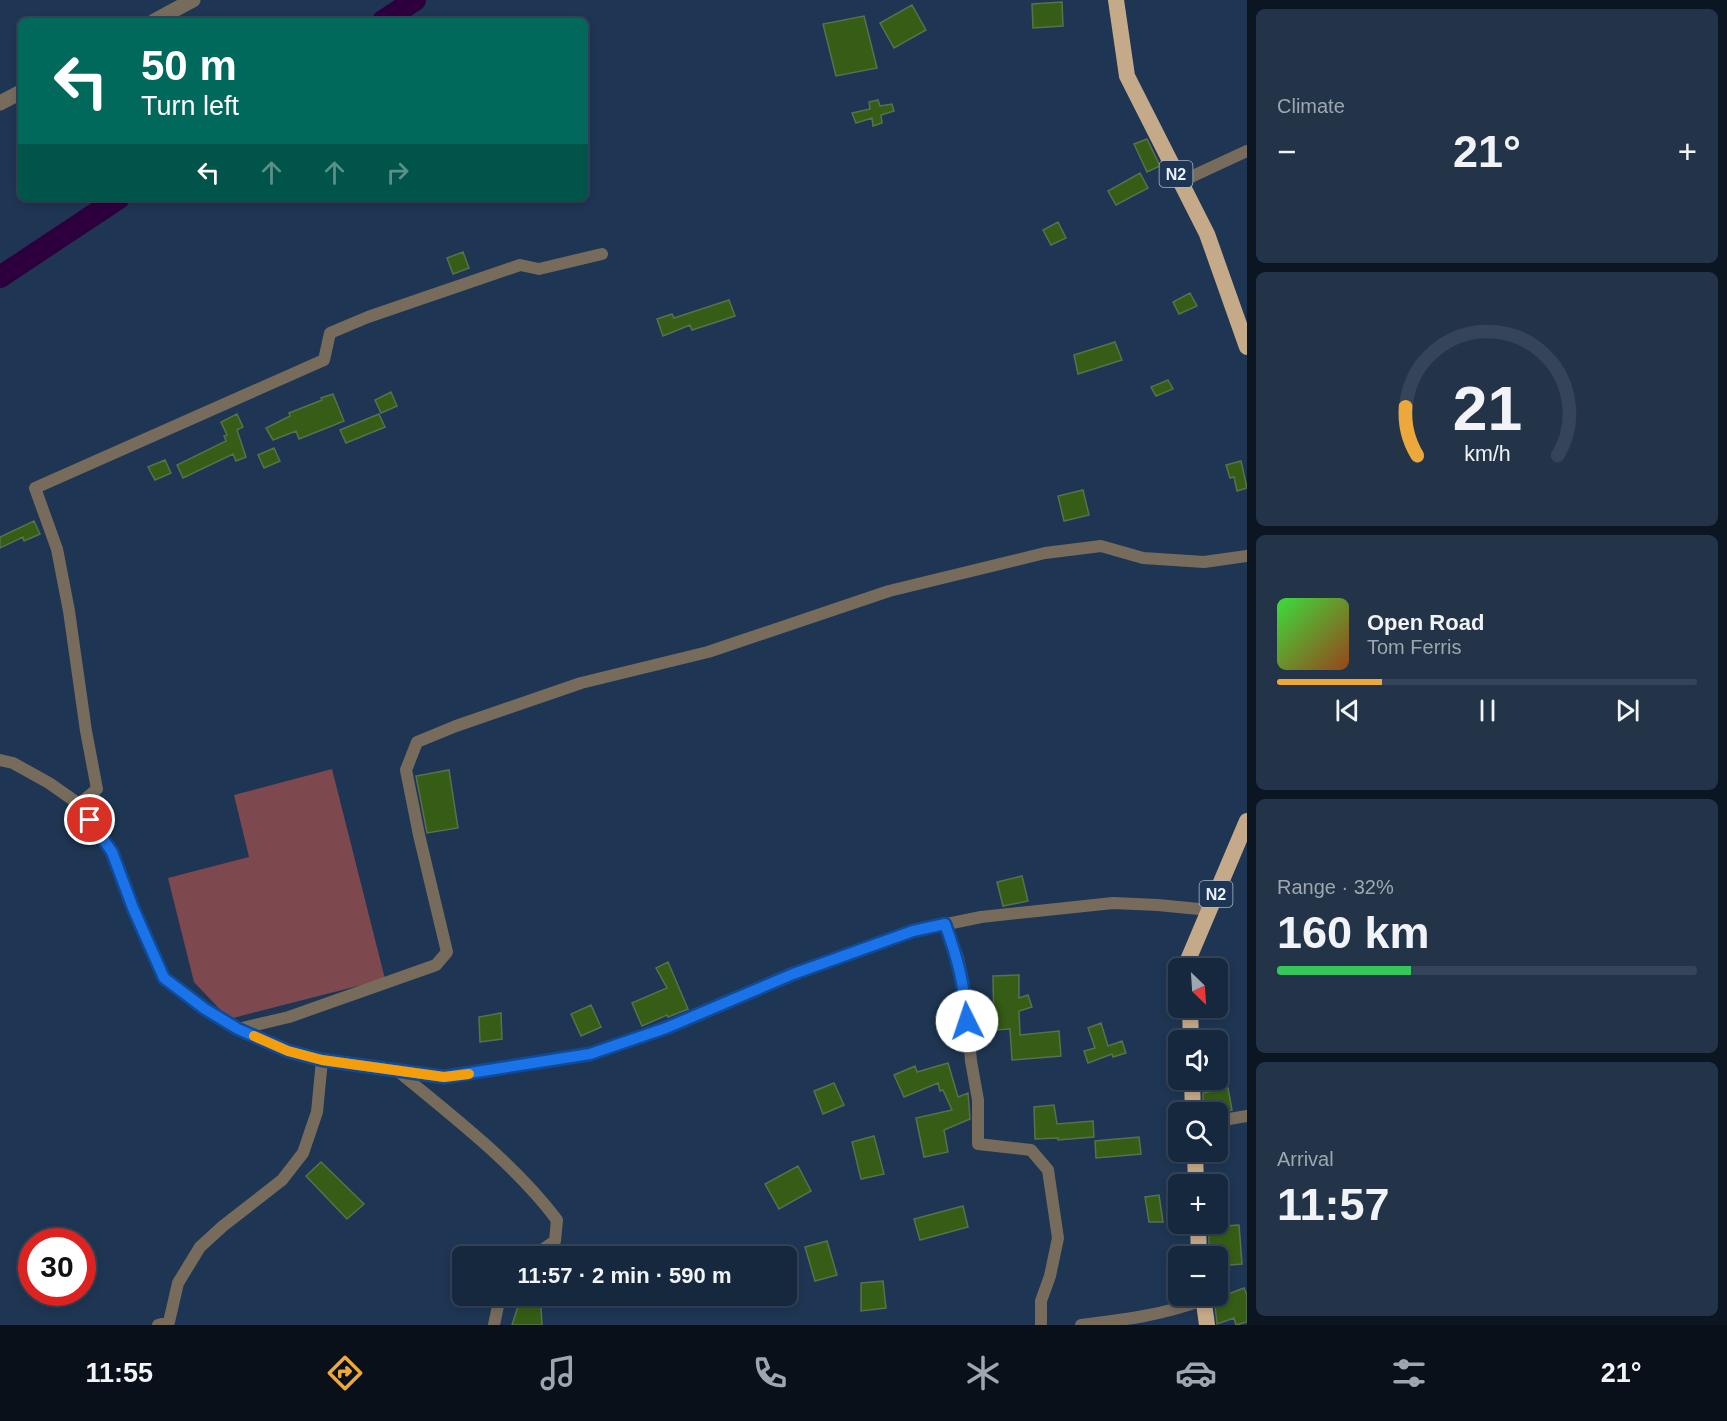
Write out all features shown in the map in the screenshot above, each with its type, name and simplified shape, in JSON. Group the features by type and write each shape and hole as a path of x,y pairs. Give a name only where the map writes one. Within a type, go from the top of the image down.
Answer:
{"highway":[{"name":"N2","path":"1116,0 1127,76 1207,234 1247,347"},
{"name":"N2","path":"1189,958 1247,820"},
{"path":"1204,1306 1208,1325"}],"street":[{"path":"160,18 193,0"},
{"path":"0,103 18,94"},
{"path":"1180,182 1247,151"},
{"path":"80,804 97,789 57,549 34,488 324,360 330,333 368,317 520,265 539,269 602,254"},
{"path":"238,1029 289,1017 436,965 447,952 405,770 417,742 456,726 581,683 708,652 888,591 1045,553 1101,546 1143,558 1204,561 1247,556"},
{"path":"0,760 13,763 80,804 112,852 133,908 164,978 205,1009 238,1029 288,1051 322,1060 444,1077 590,1054 666,1028 793,974 913,931 945,924 981,917 1113,903 1209,910"},
{"path":"945,924 958,958 964,986 970,1051 978,1100 978,1144 1031,1150 1048,1170 1058,1238 1050,1276 1041,1301 1041,1325"},
{"path":"166,1324 177,1283 200,1247 282,1180 303,1153 316,1112 322,1060"},
{"path":"398,1071 501,1158 543,1202 557,1220 555,1240 547,1246"},
{"path":"1228,1119 1247,1116"},
{"path":"494,1325 498,1306"},
{"path":"1081,1325 1144,1317 1185,1306"}],"shaded area":[{"path":"332,769 385,979 229,1019 194,982 168,878 249,857 234,795"}],"building":[{"path":"1062,2 1063,26 1033,28 1032,4"},
{"path":"912,5 926,30 894,48 880,23"},
{"path":"864,16 877,68 836,76 823,24"},
{"path":"878,100 880,106 892,104 894,111 881,115 882,123 873,126 872,118 856,123 852,113 870,109 869,102"},
{"path":"1147,139 1160,166 1147,172 1134,144"},
{"path":"1140,173 1148,188 1116,205 1108,191"},
{"path":"1058,222 1066,238 1051,245 1043,230"},
{"path":"463,252 469,268 453,274 447,258"},
{"path":"1190,293 1197,306 1179,314 1173,302"},
{"path":"729,300 735,316 692,330 690,325 663,336 657,319 672,314 674,318"},
{"path":"1115,342 1122,360 1078,374 1074,355"},
{"path":"1168,380 1173,389 1156,396 1151,387"},
{"path":"391,392 397,406 381,413 375,400"},
{"path":"333,394 344,421 299,439 296,431 273,440 266,428 290,416 289,413"},
{"path":"237,414 243,427 237,430 246,457 236,461 233,454 183,478 177,465 226,441 224,436 227,435 221,422"},
{"path":"379,414 385,427 346,443 340,430"},
{"path":"274,448 280,461 264,468 258,455"},
{"path":"165,460 171,473 155,480 148,467"},
{"path":"1241,461 1247,488 1237,491 1234,477 1230,478 1226,465"},
{"path":"1083,490 1089,515 1064,521 1058,496"},
{"path":"34,521 40,534 24,541 23,537 0,548 0,537"},
{"path":"449,770 458,828 427,833 416,776"},
{"path":"1022,876 1028,901 1003,906 997,882"},
{"path":"668,962 688,1009 642,1026 632,1003 667,988 656,968"},
{"path":"1019,975 1019,998 1028,995 1032,1007 1019,1011 1020,1035 1059,1031 1061,1056 1012,1060 1010,1029 994,1030 993,976"},
{"path":"591,1005 601,1027 581,1036 571,1014"},
{"path":"501,1013 502,1039 480,1042 479,1017"},
{"path":"1101,1023 1108,1046 1122,1041 1126,1053 1113,1057 1112,1054 1088,1063 1084,1051 1095,1048 1088,1028"},
{"path":"948,1063 958,1097 968,1093 970,1119 944,1130 948,1152 924,1157 916,1118 952,1110 943,1090 940,1091 938,1083 904,1097 894,1075 915,1066 917,1072"},
{"path":"834,1083 844,1105 823,1114 814,1091"},
{"path":"1228,1088 1232,1110 1228,1110 1228,1102 1203,1102 1203,1093 1228,1090"},
{"path":"1054,1105 1057,1124 1093,1121 1094,1137 1035,1139 1034,1107"},
{"path":"874,1136 884,1174 861,1179 852,1142"},
{"path":"1139,1137 1141,1154 1096,1158 1095,1141"},
{"path":"321,1162 364,1204 347,1219 306,1176"},
{"path":"798,1166 811,1191 779,1209 765,1184"},
{"path":"1159,1195 1163,1222 1149,1222 1145,1197"},
{"path":"963,1206 968,1227 920,1240 914,1219"},
{"path":"1239,1225 1242,1264 1228,1265 1228,1246 1209,1246 1209,1234 1228,1234 1228,1226"},
{"path":"827,1241 837,1275 815,1281 805,1247"},
{"path":"883,1281 886,1308 861,1311 861,1283"},
{"path":"1244,1288 1247,1295 1247,1322 1236,1325 1234,1318 1217,1324 1215,1306 1228,1306 1228,1294"},
{"path":"518,1306 541,1308 542,1325 512,1325"}],"waterway":[{"path":"388,18 415,0"},
{"path":"0,277 114,201"}],"slow traffic":[{"path":"254,1036 288,1051 322,1060 444,1077 469,1074"}],"route":[{"path":"90,820 112,852 133,908 164,978 205,1009 238,1029 288,1051 322,1060 444,1077 590,1054 666,1028 793,974 913,931 945,924 958,958 964,986 967,1021"}]}
